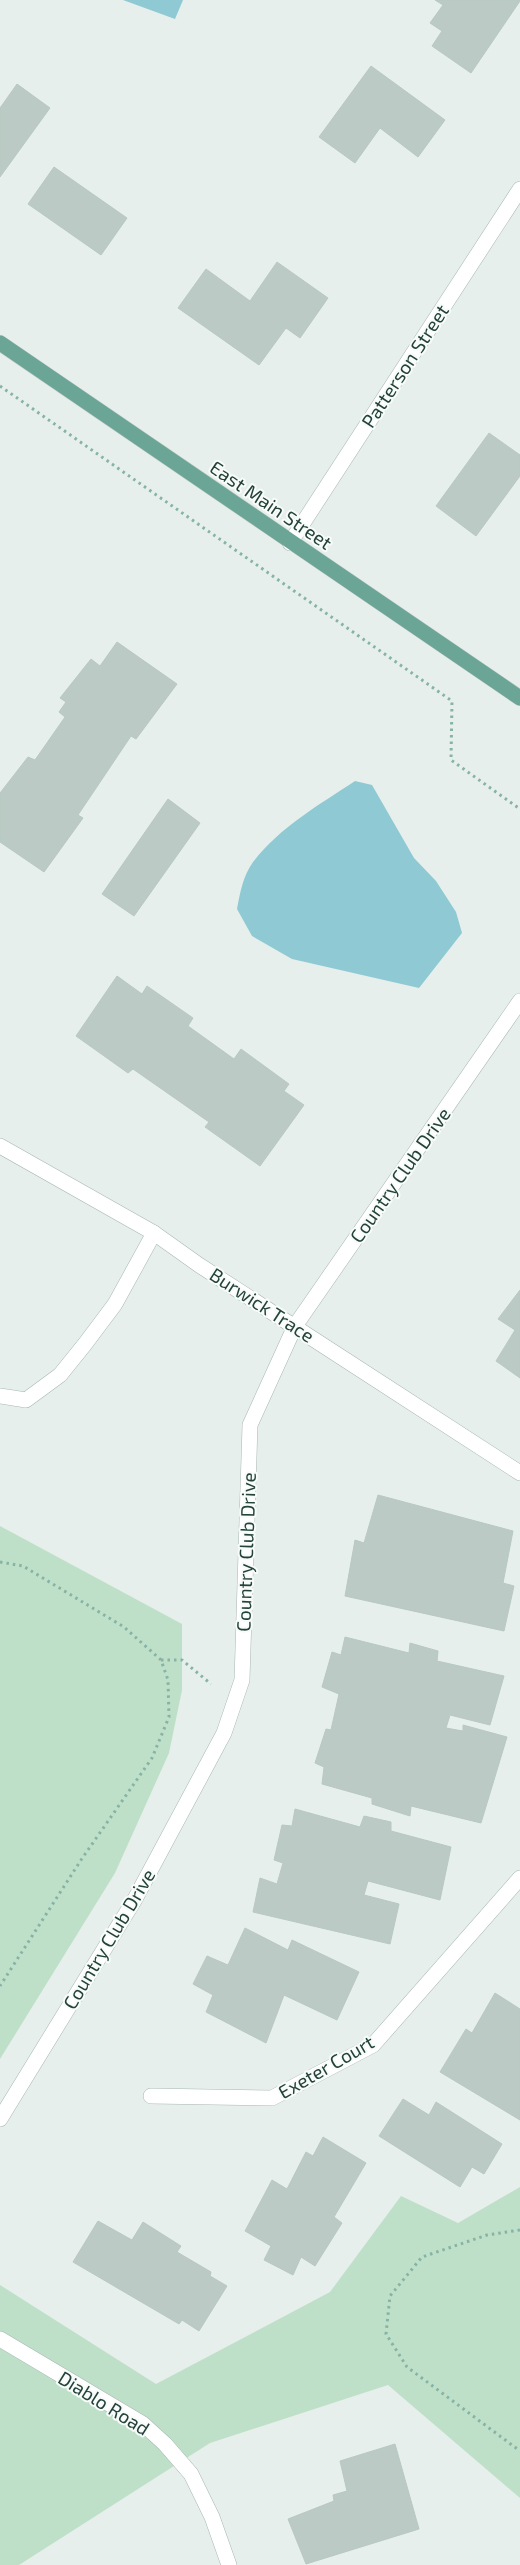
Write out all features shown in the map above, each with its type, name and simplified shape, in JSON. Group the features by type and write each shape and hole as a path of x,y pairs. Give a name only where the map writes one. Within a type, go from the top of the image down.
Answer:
{"main road":[{"name":"East Main Street","path":"0,344 520,698"}],"street":[{"name":"Patterson Street","path":"290,543 520,189"},
{"name":"Country Club Drive","path":"0,2120 135,1899 220,1742 242,1680 250,1424 295,1326 520,1001"},
{"name":"Burwick Trace","path":"0,1146 154,1233 199,1265 520,1473"},
{"path":"0,1396 26,1400 60,1375 115,1304 154,1233"},
{"name":"Exeter Court","path":"151,2096 272,2098 373,2045 520,1878"},
{"name":"Diablo Road","path":"0,2339 143,2424 165,2444 192,2474 212,2517 229,2565"}],"path":[{"path":"0,386 452,701 451,760 520,809"},
{"path":"0,1562 23,1566 124,1628 161,1660 168,1680 169,1717 152,1758 81,1860 0,1986"},
{"path":"161,1660 182,1660 234,1703"},
{"path":"520,2230 487,2235 422,2257 390,2296 386,2334 407,2367 520,2451"}],"green space":[{"path":"0,1526 182,1624 182,1690 169,1753 115,1873 0,2059"},
{"path":"520,2187 520,2498 388,2385 210,2443 19,2565 0,2565 0,2285 156,2384 330,2292 401,2196 458,2223"}],"water":[{"path":"123,0 183,0 175,19"},
{"path":"355,781 372,785 414,858 436,881 456,912 462,933 419,988 292,959 252,936 237,909 244,879 253,862 264,849 301,817"}],"building":[{"path":"435,0 520,1 471,73 432,46 442,31 430,23 443,5"},
{"path":"371,66 445,120 418,157 380,128 355,163 319,137"},
{"path":"17,84 50,108 0,177 0,108"},
{"path":"54,167 127,218 101,255 28,204"},
{"path":"277,262 328,298 300,338 286,328 259,365 178,308 206,269 250,301"},
{"path":"489,433 520,455 520,476 476,536 436,506"},
{"path":"117,642 177,684 136,739 131,736 78,815 83,818 44,872 0,842 0,793 28,757 35,760 65,717 59,712 66,702 60,698 91,659 100,666"},
{"path":"168,799 200,823 134,916 102,894"},
{"path":"117,976 142,994 147,986 193,1018 188,1026 234,1059 241,1049 289,1084 284,1091 304,1105 260,1166 205,1127 209,1122 133,1069 128,1073 76,1036"},
{"path":"520,1290 520,1378 496,1361 515,1330 498,1319"},
{"path":"378,1495 513,1531 503,1583 514,1586 504,1631 345,1596 355,1540 364,1543"},
{"path":"345,1637 409,1653 410,1643 438,1651 437,1661 504,1676 490,1725 450,1715 446,1728 463,1731 463,1725 507,1737 481,1823 411,1806 410,1816 372,1804 372,1798 322,1784 324,1767 315,1763 326,1729 331,1730 339,1694 322,1687 332,1652 341,1655"},
{"path":"295,1809 360,1827 364,1816 391,1822 391,1831 451,1847 440,1900 368,1881 364,1895 399,1904 390,1944 253,1912 260,1878 277,1884 283,1863 274,1860 282,1825 292,1826"},
{"path":"245,1928 288,1950 292,1940 359,1972 337,2020 284,1995 266,2043 206,2012 213,1995 193,1984 207,1956 228,1965"},
{"path":"495,1993 520,2009 520,2120 440,2072 466,2029 472,2033"},
{"path":"403,2099 429,2115 436,2102 502,2144 484,2174 472,2167 460,2187 379,2136"},
{"path":"323,2137 366,2163 334,2217 342,2223 315,2266 301,2257 293,2275 264,2260 271,2246 245,2231 272,2180 287,2189 306,2152 313,2156"},
{"path":"98,2221 132,2240 143,2222 181,2246 177,2252 211,2272 210,2276 227,2286 199,2331 182,2320 179,2324 73,2262"},
{"path":"395,2444 419,2529 306,2564 288,2519 334,2501 333,2495 347,2491 340,2461"}]}
